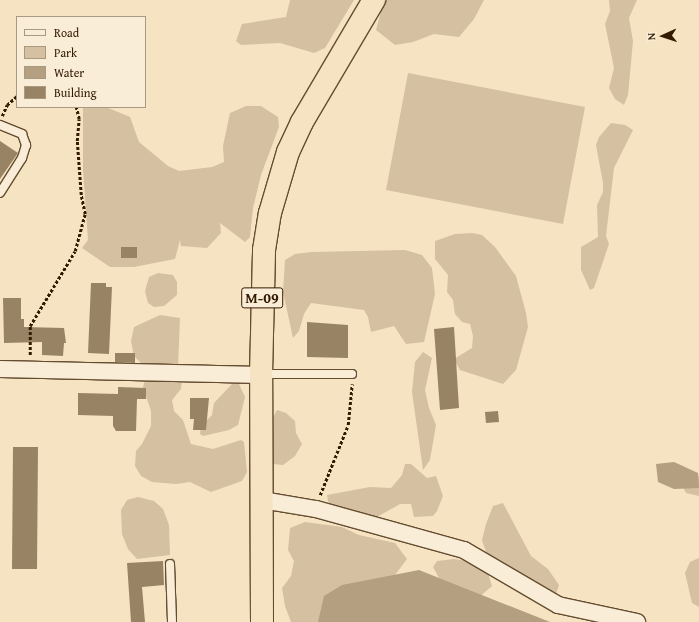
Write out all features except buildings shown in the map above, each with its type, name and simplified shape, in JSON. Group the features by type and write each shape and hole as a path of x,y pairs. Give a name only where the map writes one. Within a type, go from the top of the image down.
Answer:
{"highway":[{"name":"М-09","path":"262,622 261,374 264,250 270,213 279,179 302,122 374,0"}],"street":[{"path":"0,369 261,374"},
{"path":"262,500 316,509 464,550 558,605 637,622"}],"lane":[{"path":"0,125 22,134 26,145 22,158 0,193"},
{"path":"261,374 352,374"},
{"path":"170,564 172,622"}],"path":[{"path":"0,120 7,105 16,97"},
{"path":"30,370 30,326 75,251 85,214 81,195 77,141 79,119 76,108"},
{"path":"316,509 348,426 352,374"}],"green space":[{"path":"290,0 354,0 325,48 314,53 280,43 241,45 236,41 242,24 286,17"},
{"path":"384,0 484,0 474,19 459,37 434,34 413,42 395,45 376,30"},
{"path":"609,0 637,0 629,18 633,41 628,95 624,105 615,99 609,88 614,68 605,24 610,11"},
{"path":"408,73 585,107 563,224 386,190"},
{"path":"246,106 261,106 278,117 279,127 261,175 253,208 250,237 245,242 220,223 221,233 207,248 181,246 180,240 175,259 134,267 110,267 82,248 88,240 83,170 83,108 108,108 130,117 139,142 168,166 179,171 212,167 224,162 223,146 230,113"},
{"path":"611,123 625,125 633,130 614,168 606,236 609,244 594,288 590,290 581,270 581,247 598,237 597,205 603,192 603,183 596,145 599,137"},
{"path":"472,233 482,235 495,247 516,276 526,313 528,327 516,370 503,384 460,370 454,359 472,348 473,336 470,324 462,322 455,314 453,300 447,292 448,275 435,259 435,241 455,234"},
{"path":"405,250 422,255 432,268 435,294 424,342 406,344 394,326 371,332 368,317 364,310 311,303 304,314 299,331 293,338 283,292 285,260 295,254 312,252"},
{"path":"158,273 173,275 177,282 177,295 164,306 154,307 148,303 145,291 149,277"},
{"path":"160,315 180,318 178,367 145,367 134,356 131,341 134,327"},
{"path":"423,352 432,358 425,390 429,408 436,425 430,460 423,470 412,392 415,362"},
{"path":"145,380 182,380 181,389 172,400 174,411 183,420 191,444 213,449 241,440 244,442 247,472 242,481 211,492 190,482 176,484 152,482 141,476 135,466 136,451 142,444 151,426 151,411 143,387"},
{"path":"232,384 239,384 245,397 238,425 229,430 203,436 200,434 201,426 212,415 214,403"},
{"path":"277,410 286,413 295,421 296,433 302,444 295,456 283,465 273,464 269,440 269,425"},
{"path":"405,464 411,464 427,478 436,476 443,496 437,511 433,516 414,517 411,504 400,504 377,517 329,506 327,495 370,487 391,488 402,475"},
{"path":"699,476 699,496 686,493 680,482"},
{"path":"138,497 154,501 163,509 169,525 170,555 137,559 128,549 122,534 121,510 127,500"},
{"path":"503,503 531,556 548,569 559,585 554,600 533,581 507,572 487,555 482,540 486,524 493,506"},
{"path":"305,522 342,527 359,535 395,543 407,559 389,583 318,622 291,622 285,606 282,588 291,576 294,561 288,550 290,528"},
{"path":"699,558 699,607 692,603 685,573 690,562"},
{"path":"454,559 473,562 487,570 492,586 478,598 439,578 433,567 437,561"}],"water":[{"path":"674,462 698,473 699,488 674,489 658,482 656,464"},
{"path":"419,570 550,622 318,622 324,596 342,585"}]}
